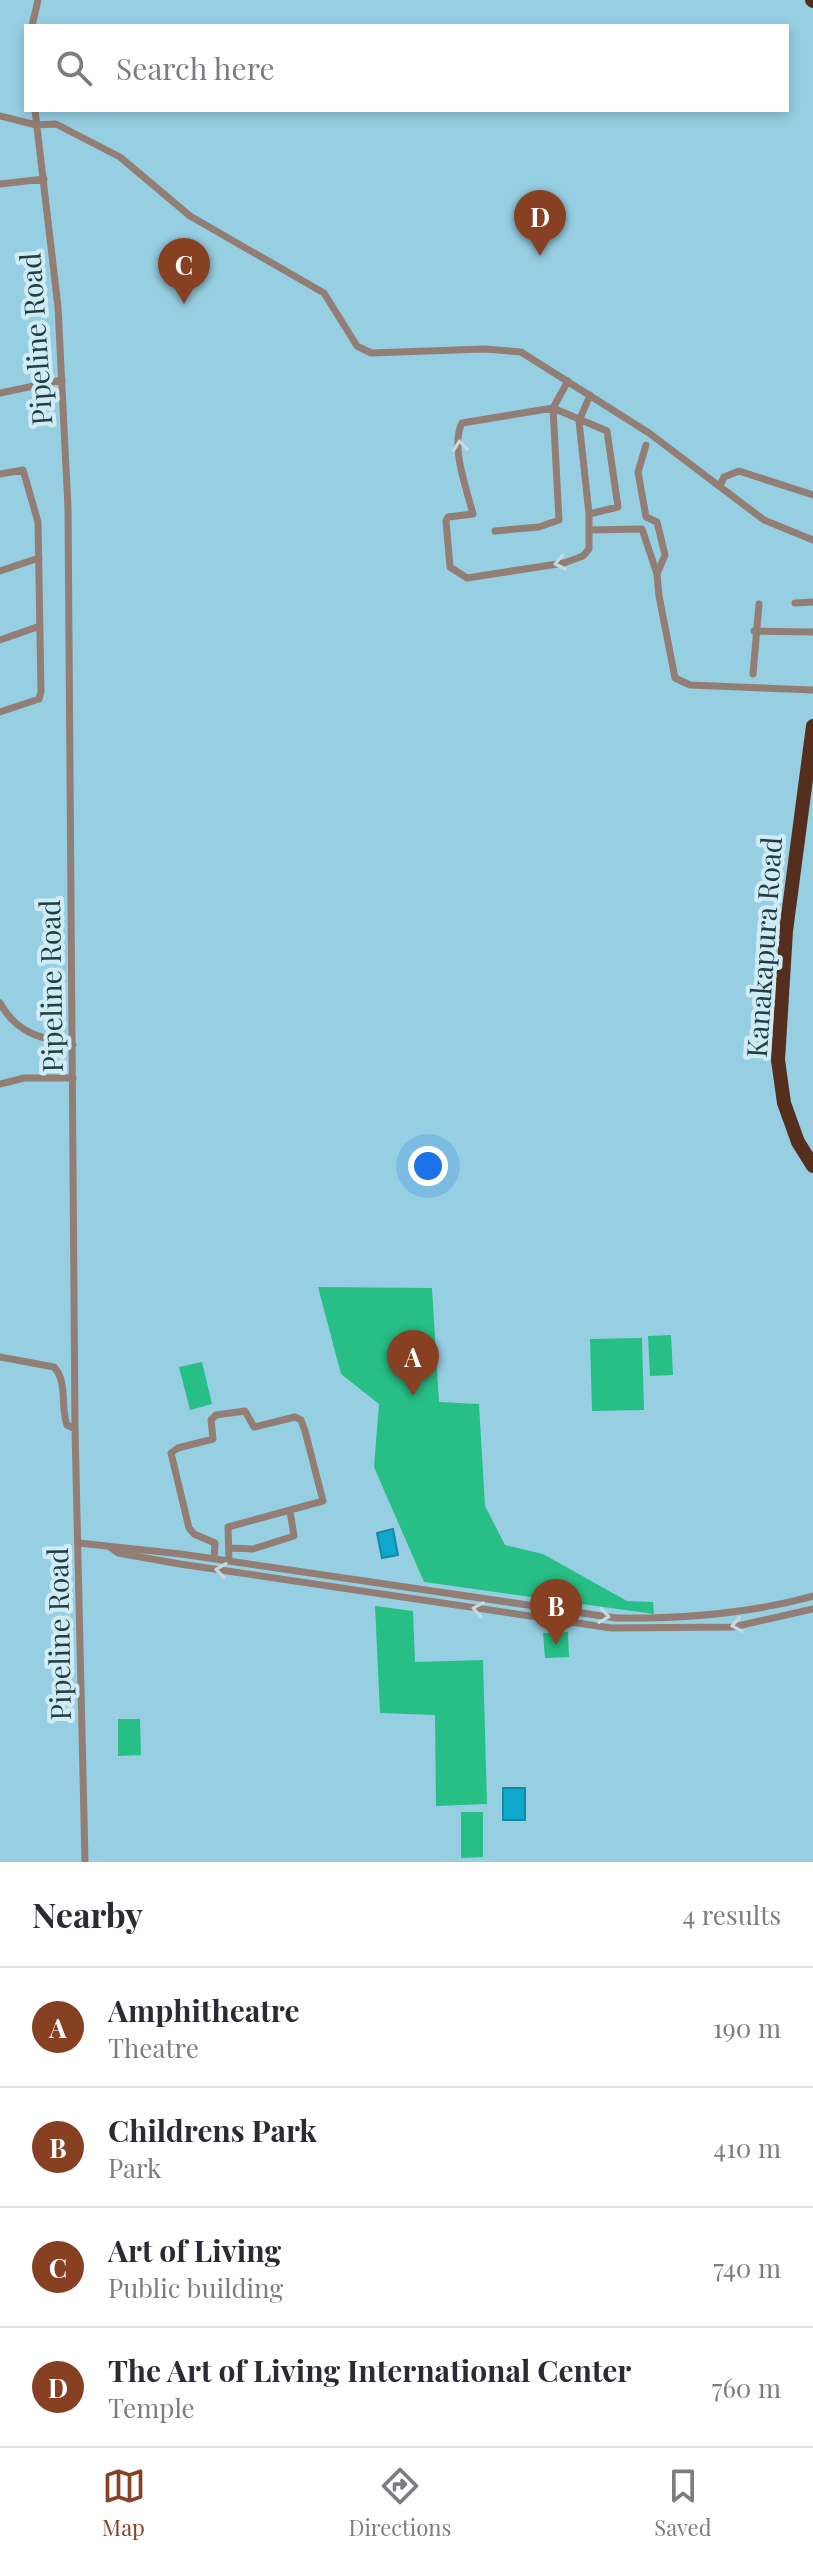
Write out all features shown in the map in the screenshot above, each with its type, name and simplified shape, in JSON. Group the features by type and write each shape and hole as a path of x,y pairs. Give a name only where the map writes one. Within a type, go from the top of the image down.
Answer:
{"highway":[{"name":"Kanakapura Road","path":"813,726 786,931 778,1060 784,1103 798,1142 813,1166"}],"street":[{"path":"32,24 38,0"},
{"name":"Pipeline Road","path":"35,112 58,307 68,508 75,1429 85,1862"},
{"path":"0,116 36,125 56,124 120,157 190,216 324,293 357,346 371,353 484,349 521,352 649,433 764,520 813,540"},
{"path":"0,184 44,179"},
{"path":"0,393 62,380"},
{"path":"495,531 539,527 559,520 553,408 568,381"},
{"path":"589,514 614,509 619,501 607,431 579,421 553,408 462,423 458,430 460,456 473,514 448,517 446,521 450,567 467,578 564,563 583,556 589,549 589,514 579,421 590,395"},
{"path":"646,445 638,472 646,517 657,522 665,555 657,574"},
{"path":"0,474 17,469 23,470 27,478 38,522 40,626 39,699 0,712"},
{"path":"720,486 724,477 739,471 813,495"},
{"path":"589,530 642,529 657,574 670,663 680,683 813,690"},
{"path":"1,569 39,558"},
{"path":"795,603 813,602"},
{"path":"753,674 754,631 759,604"},
{"path":"0,640 40,626"},
{"path":"754,631 813,632"},
{"path":"0,1003 16,1026 32,1036 73,1045"},
{"path":"0,1084 24,1078 73,1078"},
{"path":"0,1357 54,1367 60,1373 62,1413 67,1425 75,1429"},
{"path":"214,1559 215,1543 194,1534 189,1528 171,1453 178,1448 213,1439 211,1420 216,1415 245,1411 254,1427 295,1417 301,1420 323,1501 228,1527 229,1561"},
{"path":"231,1548 253,1549 294,1536 290,1511"},
{"path":"79,1543 229,1561 616,1618 672,1619 741,1613 813,1596"},
{"path":"111,1548 118,1553 180,1564 611,1628 733,1627 813,1609"},
{"path":"672,1619 672,1629"}],"green space":[{"path":"318,1287 432,1288 439,1402 479,1404 485,1506 505,1545 543,1554 627,1601 653,1602 654,1614 424,1582 374,1467 379,1404 341,1374"},
{"path":"671,1335 673,1375 650,1376 648,1336"},
{"path":"642,1338 644,1410 592,1411 590,1339"},
{"path":"202,1362 212,1404 190,1410 179,1367"},
{"path":"375,1606 413,1611 415,1662 483,1660 487,1804 436,1806 435,1715 380,1713"},
{"path":"568,1632 569,1657 545,1658 543,1633"},
{"path":"118,1719 140,1719 141,1755 118,1756"},
{"path":"461,1812 483,1812 483,1857 461,1858"}],"water":[{"path":"393,1529 398,1555 382,1558 377,1533"},
{"path":"503,1788 525,1788 525,1820 503,1820"}],"place":[{"name":"The Art of Living International Center","path":"540,256"},
{"name":"Art of Living","path":"184,304"},
{"name":"Amphitheatre","path":"413,1396"},
{"name":"Childrens Park","path":"556,1645"}]}
